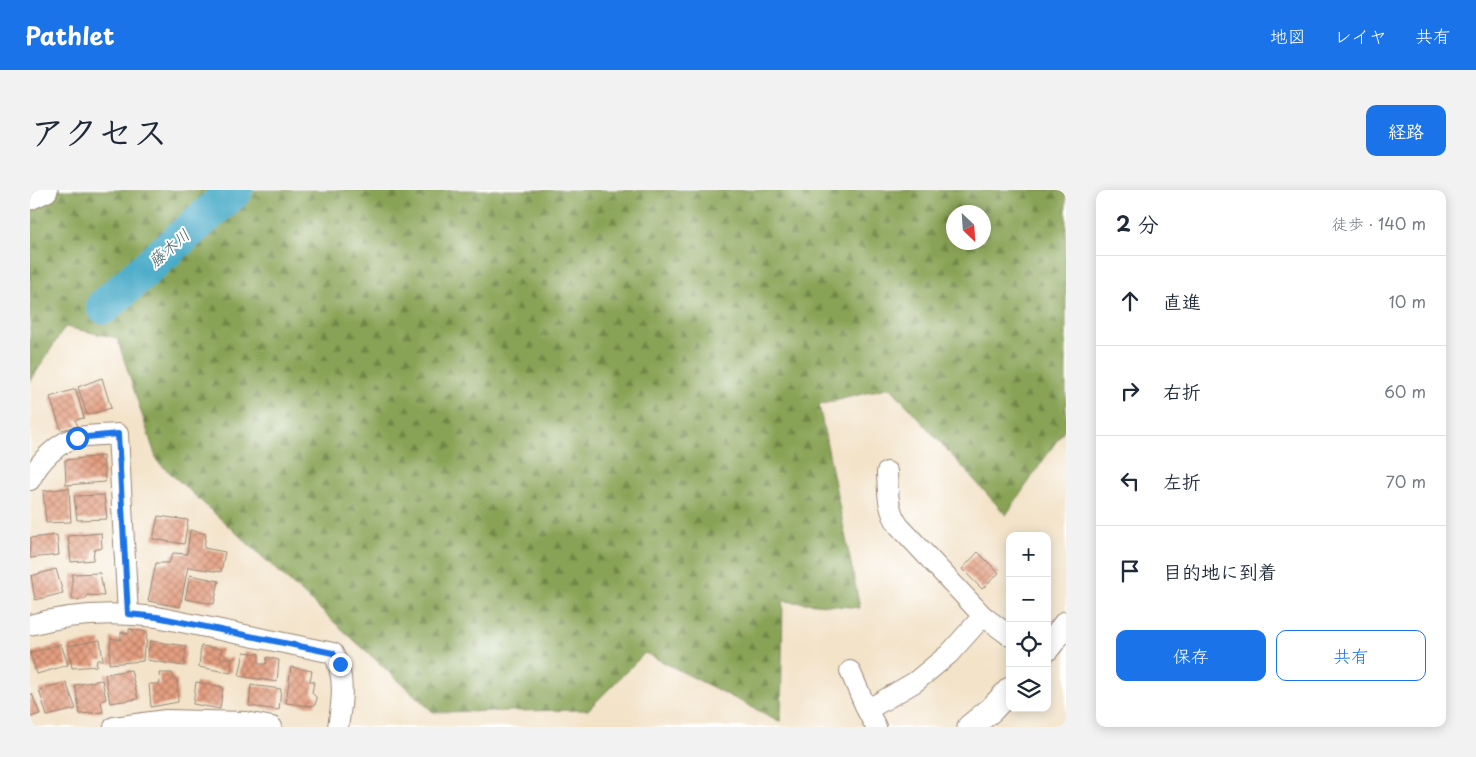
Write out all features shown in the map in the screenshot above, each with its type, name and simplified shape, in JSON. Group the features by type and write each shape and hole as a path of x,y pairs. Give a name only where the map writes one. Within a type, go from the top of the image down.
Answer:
{"street":[{"path":"30,196 45,190"},
{"path":"30,480 43,461 58,447 77,438 118,434 128,614"},
{"path":"887,472 889,506 896,522 983,616 1006,633"},
{"path":"30,625 82,614 128,614 157,617 333,653 340,664 342,703 338,727"},
{"path":"850,671 872,718 949,654 983,616"},
{"path":"1051,643 1066,624"},
{"path":"970,727 991,710 1006,694"},
{"path":"114,727 166,720 246,722 272,727"}],"green space":[{"path":"30,190 1066,190 1066,427 1006,515 890,387 819,405 860,608 783,601 781,722 645,653 588,710 433,712 157,461 117,338 65,327 30,382"}],"building":[{"path":"102,378 111,408 87,415 78,387"},
{"path":"76,389 84,418 75,420 78,426 61,430 50,397"},
{"path":"103,456 105,482 66,485 65,460"},
{"path":"69,488 71,522 46,523 43,491"},
{"path":"104,495 107,519 77,520 74,496"},
{"path":"158,516 188,520 184,544 153,539"},
{"path":"190,530 206,534 204,548 225,552 221,572 188,567 180,607 148,601 156,563 169,563 173,553 187,554"},
{"path":"101,533 102,548 94,550 93,560 71,562 68,536"},
{"path":"57,535 59,555 30,558 30,538"},
{"path":"978,552 999,573 982,589 962,569"},
{"path":"56,569 63,593 35,600 31,576"},
{"path":"100,573 104,596 87,595 86,599 72,600 72,574"},
{"path":"190,575 219,581 214,604 185,599"},
{"path":"129,629 147,632 143,661 109,664 111,638 121,640 121,632 129,634"},
{"path":"100,640 103,660 97,660 96,666 72,668 68,646"},
{"path":"150,641 186,646 184,666 147,660"},
{"path":"61,644 68,665 37,674 30,653"},
{"path":"201,646 222,649 220,658 232,658 231,673 199,667"},
{"path":"244,652 259,654 259,664 266,664 267,657 279,660 277,682 239,676"},
{"path":"291,667 312,671 310,681 314,682 312,693 317,698 315,705 286,703"},
{"path":"131,670 138,699 110,703 105,674"},
{"path":"159,673 172,673 174,679 177,679 178,702 151,707 149,684 160,684"},
{"path":"102,680 106,699 101,701 103,712 80,714 75,685"},
{"path":"66,682 76,709 47,716 39,690"},
{"path":"196,682 223,687 220,709 193,704"},
{"path":"251,685 281,689 279,710 249,706"},
{"path":"30,694 32,694 40,714 30,717"}],"waterway":[{"name":"藤木川","path":"104,306 235,190"}],"route":[{"path":"77,438 118,434 128,614 157,617 333,653 340,664"}]}
